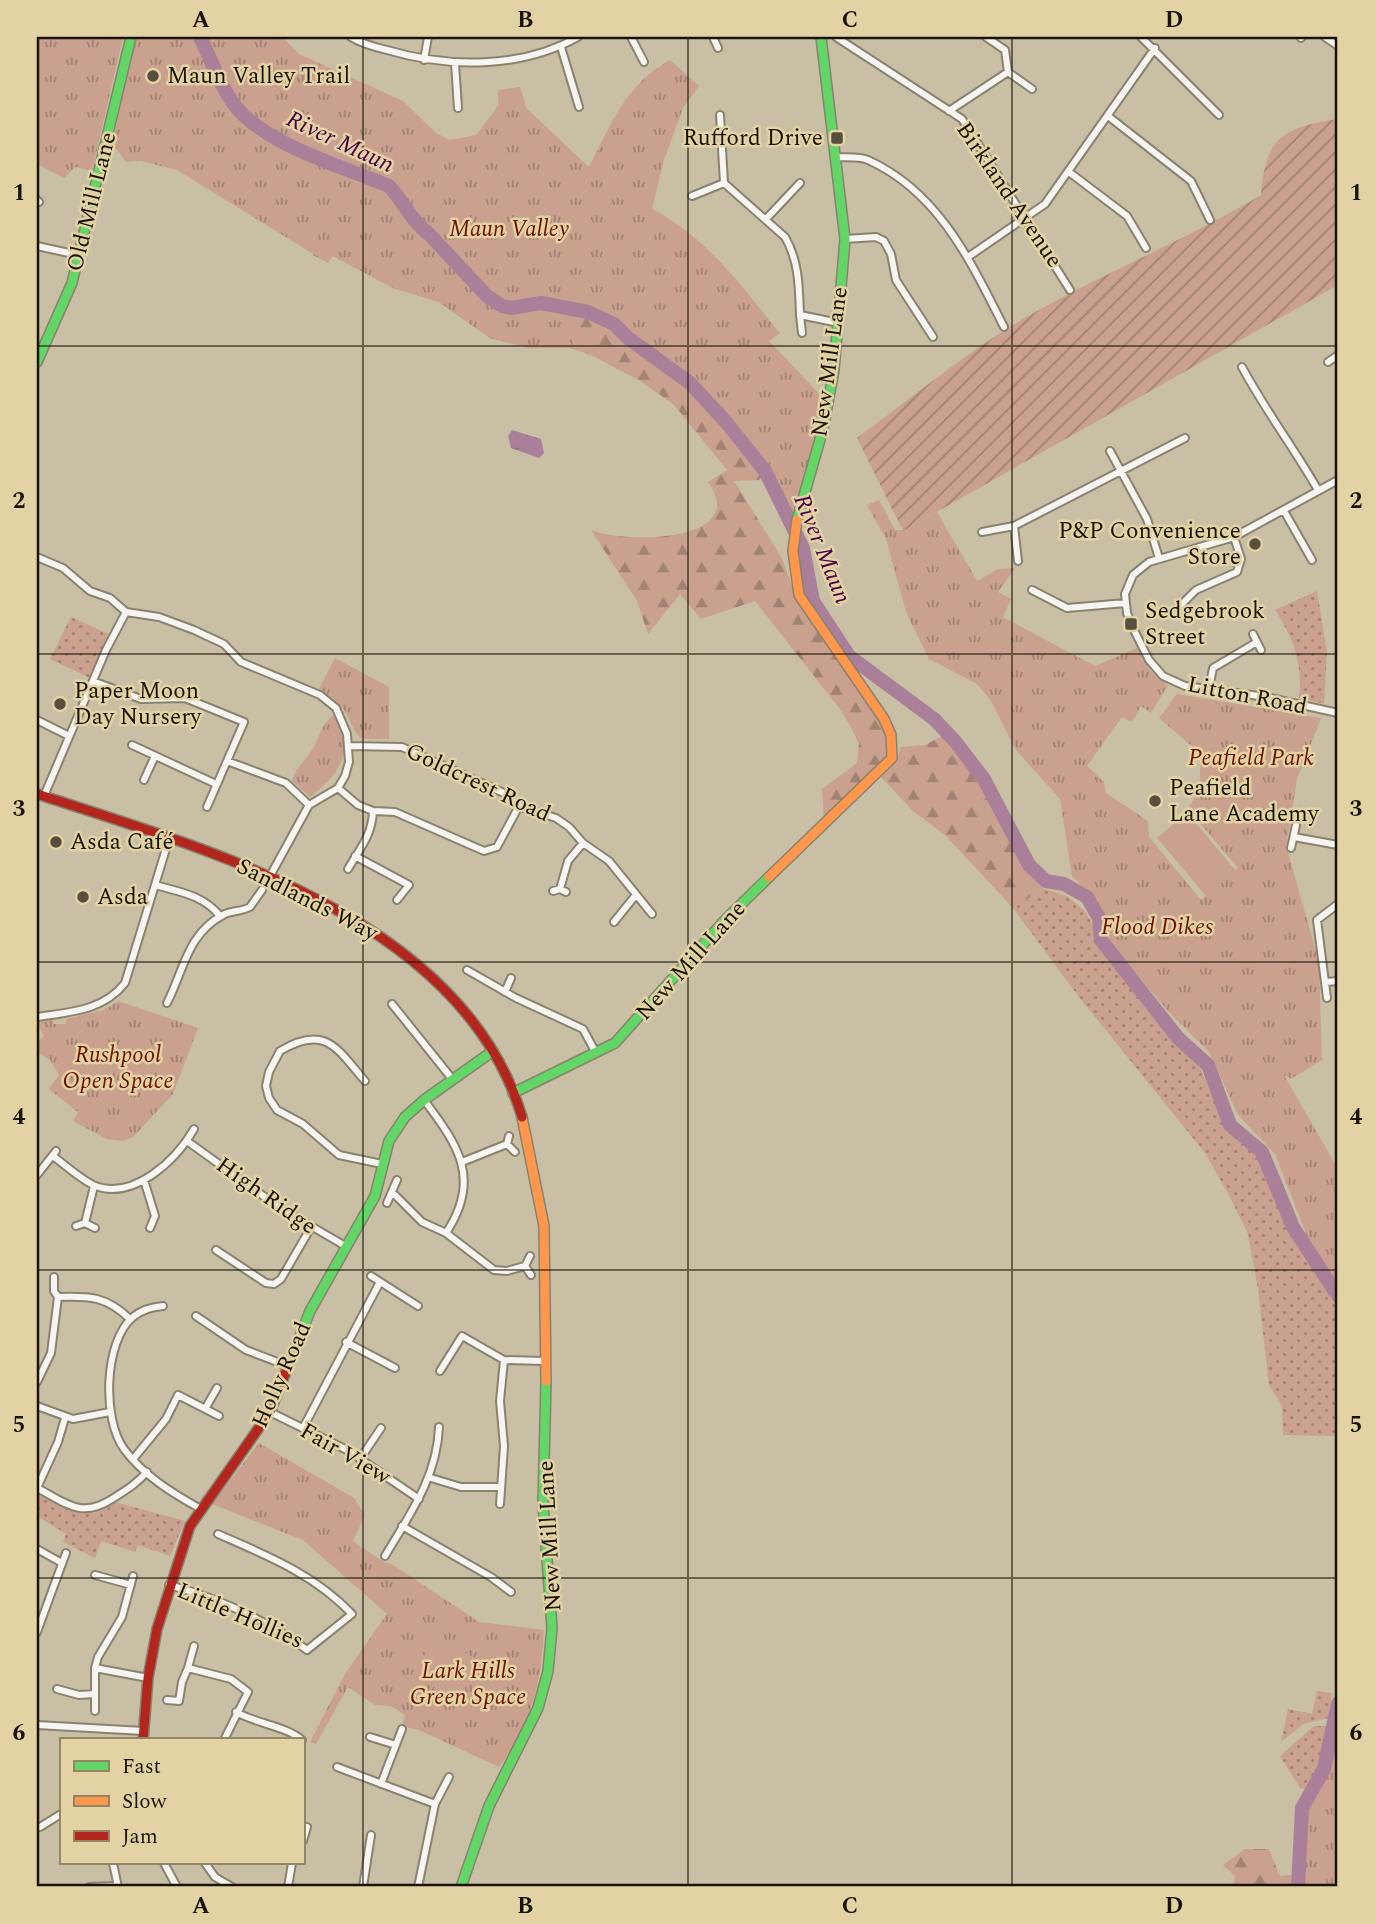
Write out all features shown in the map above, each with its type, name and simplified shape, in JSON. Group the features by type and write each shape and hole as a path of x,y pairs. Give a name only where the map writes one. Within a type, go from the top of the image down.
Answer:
{"street":[{"name":"Old Mill Lane","path":"37,362 72,283 131,37"},
{"path":"351,37 359,42 424,60 455,63 502,61 561,47 578,37"},
{"path":"424,60 428,37"},
{"path":"631,37 644,62"},
{"path":"713,37 718,48"},
{"name":"New Mill Lane","path":"461,1887 479,1830 532,1722 549,1664 554,1625 544,1518 541,1207 530,1150 513,1093 615,1043 629,1031 724,921 892,758 891,735 884,719 800,595 793,551 797,520 823,429 839,323 845,239 821,37"},
{"name":"Birkland Avenue","path":"836,37 962,119 1028,218 1070,289"},
{"path":"986,37 1005,50 1008,72 1032,89"},
{"path":"1142,37 1219,115"},
{"path":"1325,37 1338,46"},
{"path":"561,47 579,107"},
{"path":"968,257 1045,204 1155,48"},
{"path":"455,63 458,108"},
{"path":"949,111 1008,72"},
{"path":"720,115 724,183 785,237 796,261 802,333"},
{"path":"1108,116 1191,181 1210,220"},
{"path":"836,157 866,159 925,197 968,257 1004,327"},
{"path":"1069,172 1127,216 1146,248"},
{"path":"691,196 724,183"},
{"path":"766,219 800,183"},
{"path":"845,239 876,237 884,241 891,254 897,280 933,337"},
{"path":"37,246 78,255"},
{"path":"800,315 839,323"},
{"path":"1328,362 1338,355"},
{"path":"1242,367 1267,414 1292,446 1318,490"},
{"path":"982,532 1014,526 1185,438"},
{"path":"1110,451 1147,519 1159,558"},
{"path":"1032,590 1067,608 1126,603 1125,594 1133,575 1159,558 1234,537 1338,480"},
{"path":"1284,511 1312,560"},
{"path":"1014,526 1018,561"},
{"path":"1178,608 1196,590 1237,572 1241,559 1234,537"},
{"path":"37,558 63,568 90,591 110,598 126,612 159,617 194,630 224,644 246,665 320,695 336,708 346,729 349,762 338,788 309,805 269,877"},
{"name":"Litton Road","path":"1126,603 1134,630 1154,668 1185,686 1338,713"},
{"path":"40,795 126,612"},
{"path":"1253,634 1261,650"},
{"path":"1209,689 1213,668 1257,642"},
{"path":"94,682 141,699 185,698 244,722 207,807"},
{"path":"37,720 69,736"},
{"path":"132,745 216,784"},
{"name":"Goldcrest Road","path":"349,746 402,747 506,794 519,806 556,818 583,843 609,861 652,914"},
{"path":"144,780 155,756"},
{"path":"227,761 286,783 309,805"},
{"path":"338,788 358,805 373,811 395,812 484,850 497,847 519,806"},
{"name":"Sandlands Way","path":"40,795 269,877 327,906 399,948 462,1008 493,1051 513,1093"},
{"path":"348,869 368,840 373,811"},
{"path":"1291,848 1296,825"},
{"path":"1294,837 1338,845"},
{"path":"37,1017 100,1005 115,996 129,972 169,839"},
{"path":"560,890 568,861 583,843"},
{"path":"355,856 409,885 397,900"},
{"path":"155,885 196,897 210,904 220,916"},
{"path":"167,1003 189,946 220,916 250,907 262,890"},
{"path":"614,922 635,896"},
{"path":"1327,998 1317,920 1338,904"},
{"path":"467,970 583,1030 596,1053"},
{"path":"505,992 511,978"},
{"path":"1326,982 1338,981"},
{"path":"392,1004 453,1080"},
{"path":"365,1081 331,1042 321,1039 280,1051 269,1072 266,1086 269,1098 277,1110 303,1124 331,1150 382,1164"},
{"name":"Holly Road","path":"143,1736 148,1678 169,1585 200,1508 246,1450 270,1412 310,1311 375,1196 389,1141 405,1117 424,1100 493,1051"},
{"path":"424,1100 453,1138 462,1162 460,1206 446,1233"},
{"path":"37,1175 54,1154 94,1185 118,1187 144,1180 166,1166 194,1129"},
{"path":"507,1144 509,1136"},
{"name":"High Ridge","path":"187,1141 310,1228 347,1247"},
{"path":"462,1162 507,1144"},
{"path":"507,1144 515,1152"},
{"path":"144,1180 155,1216 150,1228"},
{"path":"387,1203 397,1180"},
{"path":"85,1223 94,1185"},
{"path":"392,1192 422,1222 446,1233 494,1270 508,1271 525,1266 530,1256"},
{"path":"76,1226 85,1223 94,1228"},
{"path":"216,1250 266,1283 275,1284 281,1279 310,1228"},
{"path":"525,1266 531,1275"},
{"path":"371,1276 418,1306"},
{"path":"37,1382 51,1353 58,1297 54,1291 54,1277"},
{"path":"303,1429 346,1342 380,1282"},
{"path":"58,1297 86,1296 114,1303 130,1319"},
{"path":"163,1306 141,1311 130,1319 121,1334 108,1379 110,1412 124,1450 167,1491 200,1508"},
{"path":"196,1317 247,1350 288,1366"},
{"path":"202,1332 208,1323"},
{"path":"440,1371 462,1336 504,1360 544,1361"},
{"path":"346,1342 395,1368"},
{"path":"500,1504 499,1487 504,1446 500,1401 504,1360"},
{"path":"205,1409 217,1388"},
{"path":"134,1458 166,1419 178,1395 219,1416"},
{"path":"37,1406 73,1419 110,1412"},
{"name":"Fair View","path":"270,1412 360,1459 419,1499"},
{"path":"65,1418 58,1442 37,1488 79,1509 92,1509 102,1507 132,1489 147,1472"},
{"path":"386,1556 431,1478 438,1452 439,1427"},
{"path":"360,1459 381,1428"},
{"path":"431,1478 461,1486 499,1487"},
{"path":"402,1526 511,1592"},
{"name":"Little Hollies","path":"169,1585 189,1590 274,1626 307,1650 352,1614 330,1591 289,1565 218,1534"},
{"path":"37,1549 62,1563"},
{"path":"37,1632 66,1553"},
{"path":"95,1575 131,1585"},
{"path":"95,1711 95,1668 98,1657 122,1617 133,1576"},
{"path":"502,1585 508,1577"},
{"path":"167,1700 179,1701 182,1682 194,1646"},
{"path":"95,1668 148,1678"},
{"path":"188,1668 231,1679 248,1692 225,1738"},
{"path":"57,1689 79,1695 95,1694"},
{"path":"236,1712 255,1723 284,1729 298,1738"},
{"path":"37,1725 143,1736"},
{"path":"381,1784 402,1728"},
{"path":"370,1737 396,1745"},
{"path":"337,1768 435,1804"},
{"path":"418,1887 435,1804 449,1777"},
{"path":"40,1827 60,1815"},
{"path":"304,1838 307,1827"},
{"path":"363,1887 371,1835"},
{"path":"89,1887 118,1887 113,1864"},
{"path":"165,1864 177,1887"},
{"path":"206,1864 215,1877 232,1887"},
{"path":"288,1887 292,1864"}],"green space":[{"path":"37,37 123,37 92,171 75,167 64,178 37,164"},
{"name":"Maun Valley","path":"137,37 283,37 299,54 403,101 436,133 450,140 476,135 498,106 498,90 520,87 527,109 589,167 621,106 642,81 670,60 699,86 683,108 664,160 652,209 690,234 737,280 780,333 769,341 827,402 794,522 773,477 692,381 612,327 601,315 581,315 570,348 529,348 490,338 439,302 393,288 333,256 328,263 177,170 141,161 126,162 112,143"},
{"path":"1338,119 1338,285 903,531 857,438 1005,330 1068,294 1198,230 1261,195 1267,159 1281,138 1304,126"},
{"path":"323,226 570,314 600,316 611,328 674,371 766,471 759,480 734,481 782,558 796,597 886,727 890,752 884,764 824,821 822,789 857,763 859,743 843,713 755,601 701,619 680,594 648,634 637,601 591,530 629,537 654,537 699,528 713,517 717,502 708,482 727,470 674,405 642,382 591,355 570,348 529,348 490,338 439,302 393,288 333,256 328,263 313,255"},
{"path":"879,500 895,530 903,530 937,512 977,581 998,569 1015,568 998,592 1011,599 1003,617 1095,666 1137,648 1150,671 1168,685 1151,713 1141,706 1132,722 1122,717 1087,766 1104,782 1106,793 1148,821 1149,837 1201,900 1238,868 1188,809 1199,790 1201,754 1159,718 1177,694 1321,718 1297,779 1286,846 1319,962 1322,1060 1291,1079 1284,1075 1338,1169 1338,1286 1313,1251 1275,1154 1238,1115 1209,1052 1167,1010 1109,941 1107,920 1090,894 1072,876 1060,799 1016,750 991,701 977,684 929,659 906,612 886,539 867,505"},
{"path":"1317,591 1327,652 1324,704 1299,698 1300,674 1296,652 1275,610"},
{"path":"71,617 108,634 90,678 50,659"},
{"path":"335,658 389,687 389,739 362,739 342,707 319,689"},
{"path":"333,715 343,740 341,762 329,780 310,797 292,781 293,776"},
{"path":"944,735 988,796 1029,869 1044,889 1013,908 946,836 913,811 881,777 896,762 901,747 925,745"},
{"path":"1229,799 1245,819 1232,830 1216,810"},
{"path":"1187,813 1236,871 1206,896 1157,838"},
{"path":"1246,834 1259,850 1247,861 1233,844"},
{"path":"1044,889 1067,896 1084,910 1094,926 1095,943 1151,1015 1201,1069 1224,1125 1261,1154 1289,1225 1338,1310 1338,1436 1283,1435 1282,1406 1269,1385 1258,1289 1248,1234 1205,1153 1079,997 1013,908"},
{"name":"Rushpool Open Space","path":"118,1001 198,1028 173,1094 133,1137 122,1141 107,1139 73,1121 78,1112 49,1089 59,1075 50,1060 37,1052 37,1042 44,1036 37,1022 53,1020 54,1024 65,1024 66,1019 104,1010"},
{"name":"Lark Hills Green Space","path":"259,1443 354,1498 365,1515 353,1541 385,1563 390,1563 479,1622 544,1630 533,1702 520,1735 499,1767 419,1730 402,1726 405,1715 391,1706 375,1705 348,1687 316,1744 310,1742 345,1674 387,1614 303,1540 212,1504"},
{"path":"37,1494 77,1512 96,1512 115,1502 185,1521 170,1556 138,1545 135,1552 101,1541 95,1558 63,1542 66,1534 37,1516"},
{"path":"438,1635 480,1662 460,1695 417,1667"},
{"path":"1317,1691 1332,1693 1328,1718 1303,1724 1281,1742 1288,1709 1312,1714"},
{"path":"1338,1723 1338,1887 1305,1887 1307,1812"},
{"path":"1314,1726 1326,1726 1320,1773 1310,1790 1300,1788 1280,1756"},
{"path":"1245,1849 1269,1849 1280,1876 1291,1875 1292,1887 1233,1887 1235,1876 1223,1865"}],"water":[{"path":"512,430 541,439 544,453 539,458 511,448 508,436"}],"waterway":[{"name":"River Maun","path":"200,37 226,93 244,115 260,129 302,152 389,186 418,224 487,296 502,306 511,308 541,303 588,312 614,324 628,338 690,383 726,422 765,471 803,548 813,601 849,656 934,719 954,740 984,779 1029,865 1046,881 1064,884 1087,897 1099,918 1101,940 1178,1038 1208,1065 1230,1125 1262,1152 1293,1227 1338,1296"},
{"name":"River Maun","path":"1298,1887 1302,1808 1324,1769 1338,1703"}],"traffic: fast":[{"path":"37,362 72,283 131,37"},
{"path":"797,520 823,429 834,370 845,239 821,37"},
{"path":"513,1093 615,1043 724,921 769,877"},
{"path":"287,1369 310,1311 375,1196 389,1141 405,1117 424,1100 493,1051"},
{"path":"461,1887 489,1806 538,1708 548,1671 552,1628 543,1504 546,1381"}],"traffic: slow":[{"path":"769,877 892,758 891,735 884,719 799,595 793,551 797,520"},
{"path":"522,1117 544,1226 546,1381"}],"traffic: jam":[{"path":"37,794 178,841 251,869 323,902 388,942 446,991 491,1048 522,1117"},
{"path":"143,1738 148,1678 157,1629 190,1526 270,1412 287,1369"}],"place":[{"name":"Maun Valley Trail","path":"153,76"},
{"name":"Rufford Drive","path":"837,138"},
{"name":"P&P Convenience Store","path":"1255,544"},
{"name":"Sedgebrook Street","path":"1131,624"},
{"name":"Paper Moon Day Nursery","path":"60,704"},
{"name":"Peafield Lane Academy","path":"1155,801"},
{"name":"Asda Café","path":"56,842"},
{"name":"Asda","path":"83,897"}],"park label":[{"name":"Peafield Park","path":"1251,758"},
{"name":"Flood Dikes","path":"1157,927"}]}
